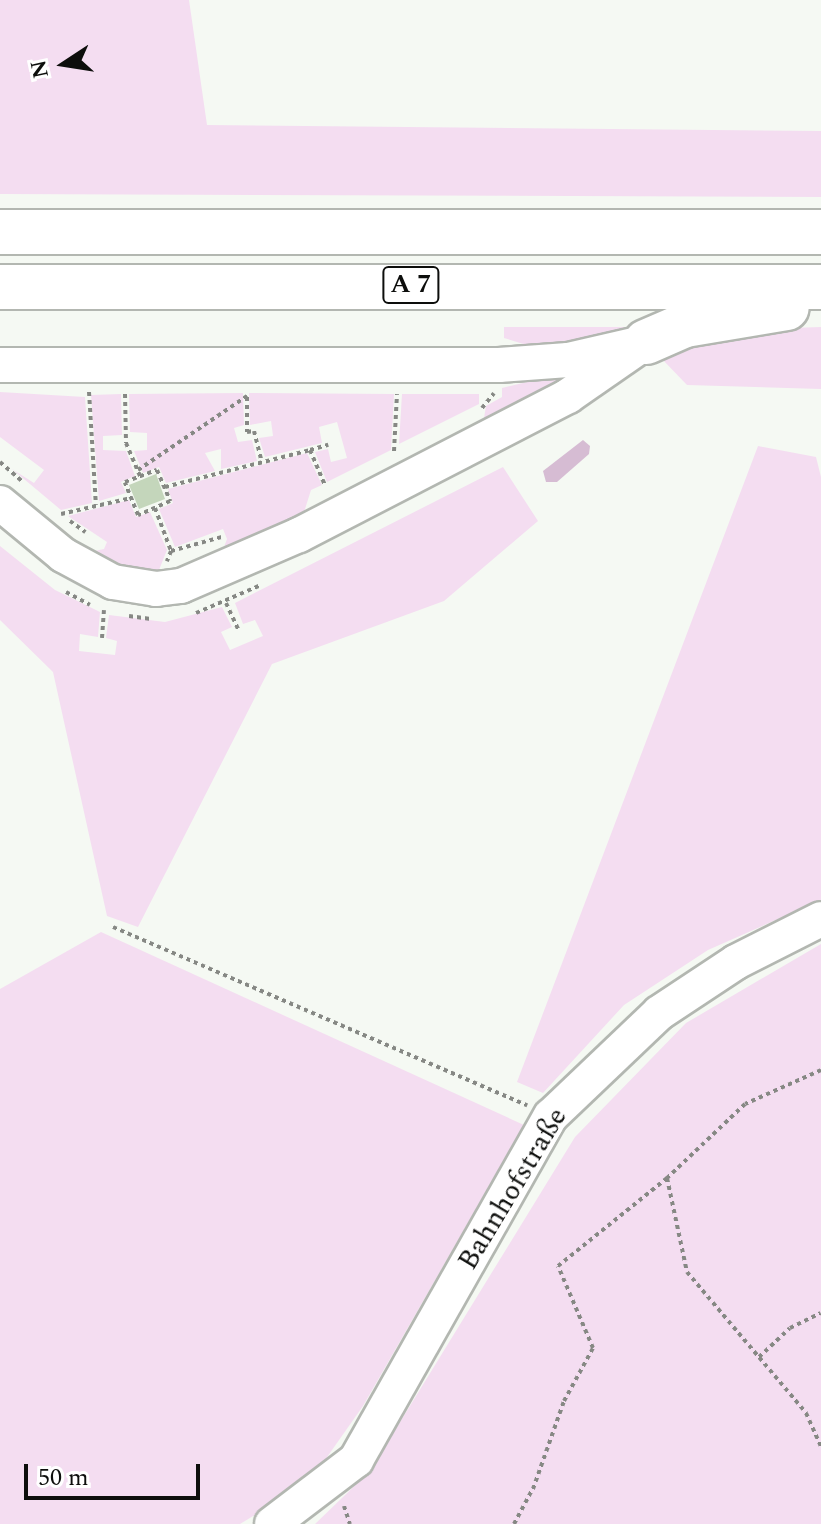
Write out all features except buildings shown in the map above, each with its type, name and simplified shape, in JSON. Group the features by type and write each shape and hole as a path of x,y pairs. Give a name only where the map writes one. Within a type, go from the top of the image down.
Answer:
{"highway":[{"name":"A 7","path":"0,232 821,232"},
{"name":"A 7","path":"0,287 821,287"},
{"path":"646,342 685,325 821,302"}],"street":[{"path":"0,365 525,364 646,342"},
{"path":"0,503 81,566 113,582 156,589 209,577 299,535 597,380 646,342"},
{"name":"Bahnhofstraße","path":"272,1524 356,1460 551,1116 659,1013 736,962 821,919"}],"path":[{"path":"90,365 96,505"},
{"path":"126,365 126,443 139,473"},
{"path":"394,451 397,391"},
{"path":"139,473 157,470 170,501 138,515 125,482 247,394 247,432 254,431 262,462"},
{"path":"165,487 328,445"},
{"path":"310,450 325,486"},
{"path":"61,514 131,498"},
{"path":"155,508 171,551 156,589"},
{"path":"226,603 238,629"},
{"path":"102,638 104,610"},
{"path":"113,927 551,1116"},
{"path":"514,1524 533,1489 564,1401 593,1348 558,1266 667,1178 745,1104 821,1070"},
{"path":"667,1178 687,1272 806,1413 821,1447"},
{"path":"759,1357 790,1328 821,1313"}],"shaded area":[{"path":"0,0 189,0 207,125 821,131 821,197 0,194"},
{"path":"504,327 634,327 546,351 504,338"},
{"path":"821,327 821,389 687,385 661,358 732,330"},
{"path":"587,368 482,430 486,406 502,397 502,388"},
{"path":"0,392 85,397 92,503 61,510 12,469 34,483 44,470 0,437"},
{"path":"243,393 244,425 234,428 238,442 252,440 257,461 221,469 221,449 205,453 215,471 166,483 159,467 143,473 134,451 147,450 147,433 130,432 129,394"},
{"path":"249,393 394,394 391,450 327,482 315,452 328,449 331,462 347,458 337,422 319,427 322,443 265,457 259,438 273,436 271,421 250,425"},
{"path":"121,394 122,435 103,436 103,450 126,451 135,476 121,482 126,493 99,501 91,395"},
{"path":"402,394 479,394 479,404 399,444"},
{"path":"583,440 590,446 589,454 557,482 546,482 543,471"},
{"path":"758,446 816,457 821,477 821,900 708,950 624,1005 543,1093 517,1082"},
{"path":"307,453 322,485 311,490 300,525 218,563 227,539 223,529 175,547 159,509 173,503 168,489"},
{"path":"503,467 538,521 444,601 272,664 138,927 107,916 53,672 0,620 0,546 55,590 100,612 98,637 80,634 79,651 115,655 117,641 106,638 109,615 165,622 222,607 232,627 221,632 230,650 263,636 255,620 243,624 235,603"},
{"path":"129,500 136,517 150,512 167,550 155,580 80,554 104,549 107,542 68,516"},
{"path":"101,932 524,1125 363,1406 325,1460 286,1496 240,1524 0,1524 0,989"},
{"path":"821,944 821,1524 315,1524 370,1471 575,1137 686,1023"}]}
